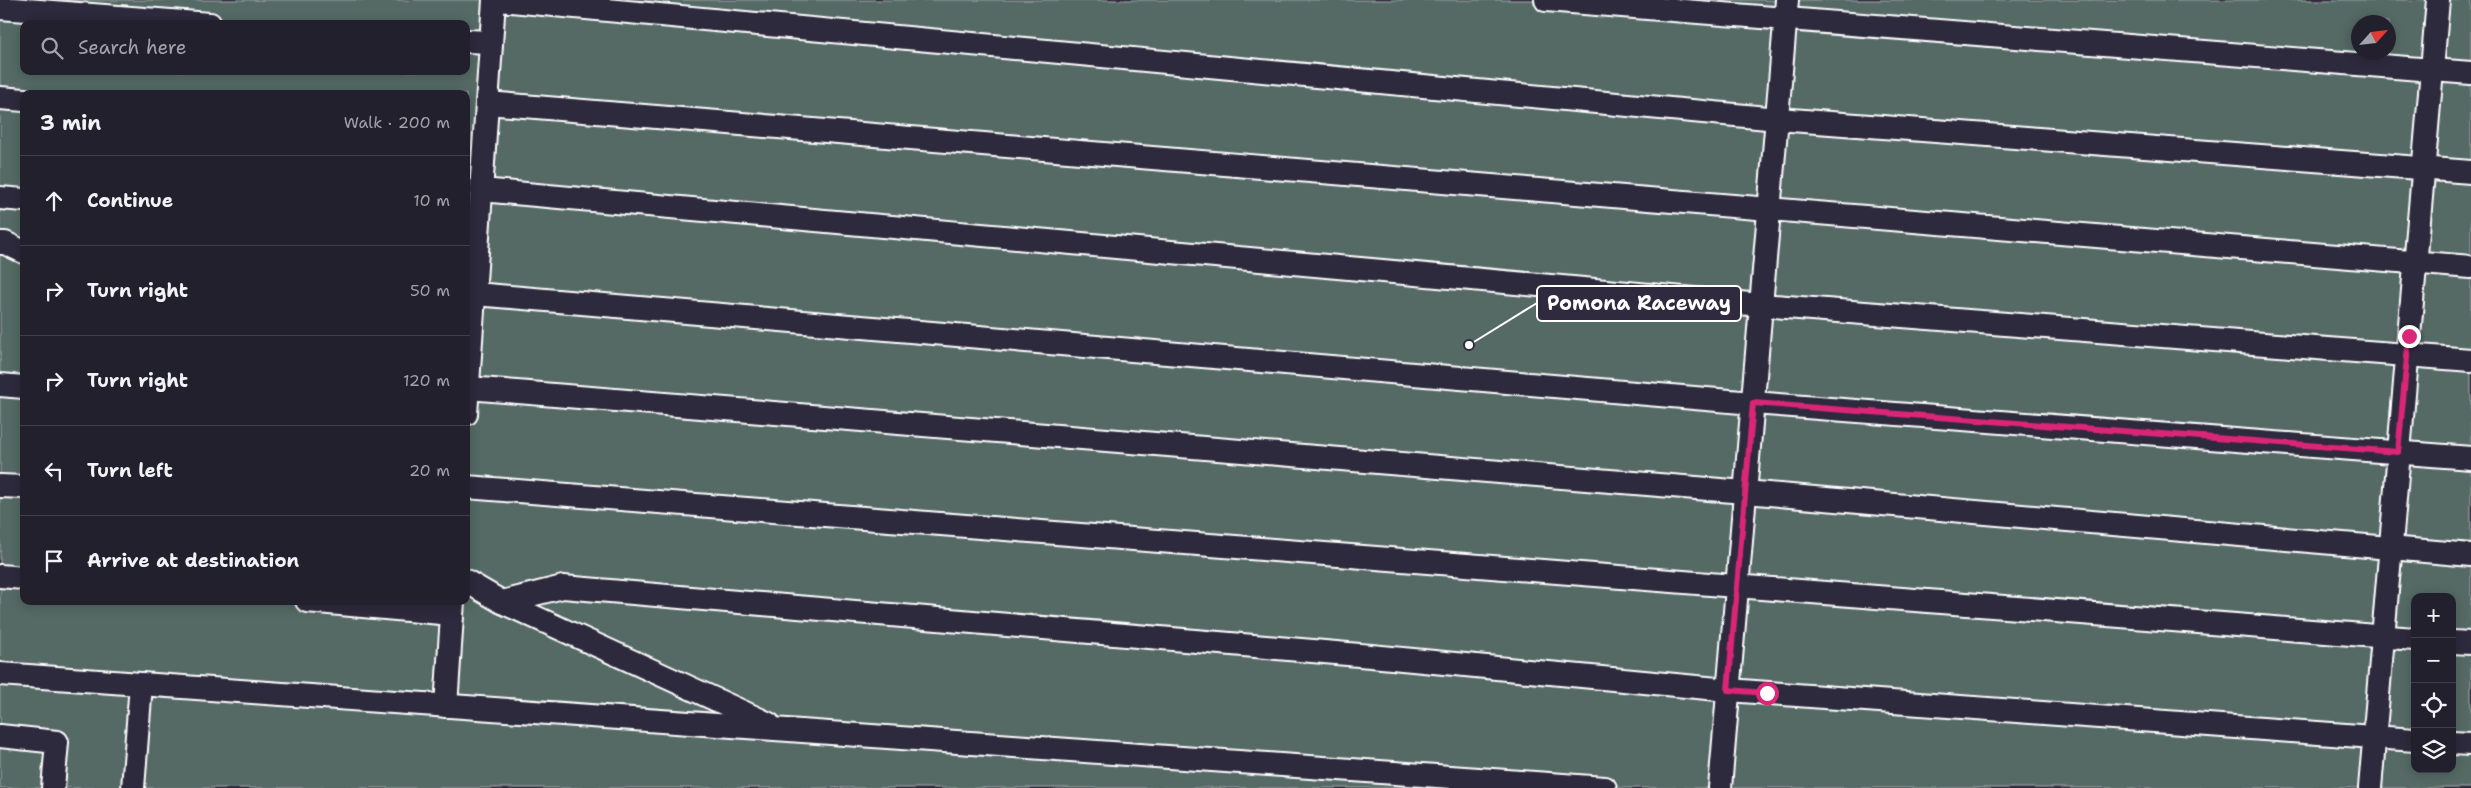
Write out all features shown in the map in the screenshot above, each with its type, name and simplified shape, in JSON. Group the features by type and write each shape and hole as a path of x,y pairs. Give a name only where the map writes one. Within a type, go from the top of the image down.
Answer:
{"lane":[{"path":"470,320 475,294 472,237 481,190 476,139 487,102 494,0"},
{"path":"499,0 1778,119 2471,172"},
{"path":"1546,0 1786,10 2471,73"},
{"path":"2370,788 2438,0"},
{"path":"0,8 158,20"},
{"path":"1720,788 1786,10"},
{"path":"470,40 491,42"},
{"path":"0,98 20,100"},
{"path":"487,102 2471,268"},
{"path":"481,190 1761,305 2471,360"},
{"path":"0,198 20,200"},
{"path":"0,243 5,243 20,250"},
{"path":"475,294 1753,403 2471,458"},
{"path":"0,385 20,387"},
{"path":"470,388 1745,492 2471,555"},
{"path":"0,486 20,487"},
{"path":"470,487 1737,588 2411,639"},
{"path":"0,576 20,578"},
{"path":"470,583 502,602 781,730"},
{"path":"502,602 563,587 1371,656 1728,690 2411,740"},
{"path":"390,605 453,608 446,706"},
{"path":"2456,642 2471,643"},
{"path":"0,674 1605,788"},
{"path":"133,788 141,684"},
{"path":"0,736 57,742 53,788"},
{"path":"2456,743 2471,744"}],"green space":[{"path":"0,0 2471,0 2471,788 0,788"}],"place":[{"name":"Pomona Raceway","path":"1469,345"}],"route":[{"path":"1767,693 1728,690 1753,403 2398,452 2409,336"}]}
